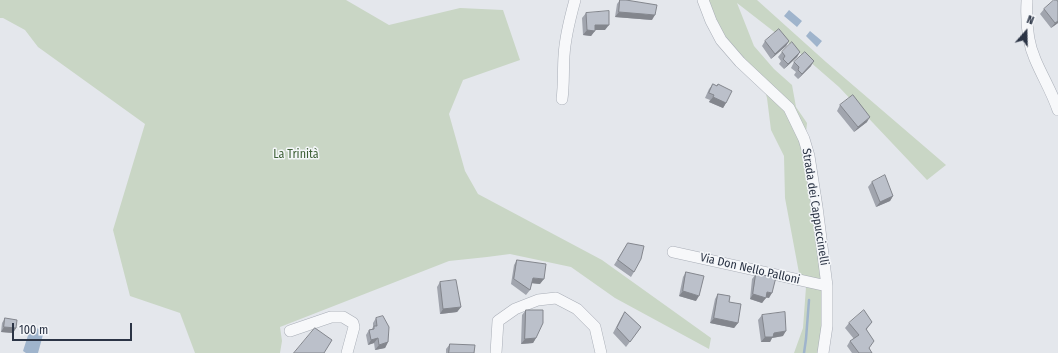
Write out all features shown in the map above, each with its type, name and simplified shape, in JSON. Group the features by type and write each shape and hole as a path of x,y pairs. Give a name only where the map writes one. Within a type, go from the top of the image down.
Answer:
{"street":[{"path":"562,100 564,85 564,56 567,34 575,0"},
{"name":"Strada dei Cappuccinelli","path":"704,0 711,22 721,40 740,62 789,108 804,139 809,156 817,207 827,286 827,326 823,353"},
{"path":"1028,0 1026,14 1029,42 1058,110"},
{"name":"Via Don Nello Palloni","path":"673,252 827,286"},
{"path":"496,353 498,321 515,309 538,300 556,298 577,309 595,327 601,353"},
{"path":"290,331 330,317 343,317 353,323 354,327 347,353"}],"green space":[{"name":"La Trinità","path":"0,0 346,0 389,25 460,8 503,10 520,60 463,80 449,114 465,171 478,194 602,260 711,338 709,349 615,298 571,267 510,254 449,261 280,327 282,341 280,353 195,353 180,313 130,296 113,230 145,124 38,47 25,30 3,18 0,18"},
{"path":"707,0 757,0 826,62 946,165 927,180 839,87 786,41 737,3 754,46 774,69 792,85 796,107 807,123 805,142 827,286 823,353 794,353 803,328 806,287 799,273 785,198 784,156 771,130 767,98 763,84 721,40"}],"water":[{"path":"789,10 802,21 797,27 784,16"},
{"path":"810,31 822,41 817,47 806,36"},
{"path":"31,326 44,331 38,353 26,353 23,351"}],"building":[{"path":"620,0 657,5 655,15 619,12"},
{"path":"1054,0 1057,0 1058,2 1058,21 1055,23 1044,9"},
{"path":"609,11 609,25 595,25 595,31 587,30 586,13"},
{"path":"779,29 789,41 775,54 765,41"},
{"path":"792,42 800,52 788,64 783,59 785,56 782,52"},
{"path":"805,52 814,61 802,74 798,70 799,67 794,62"},
{"path":"713,84 717,86 718,84 732,91 726,103 713,97 714,95 709,93"},
{"path":"853,95 870,117 858,127 840,105"},
{"path":"885,175 893,196 880,202 872,182"},
{"path":"628,243 644,246 641,259 634,272 618,260"},
{"path":"517,260 546,264 544,279 533,278 530,290 514,279"},
{"path":"686,272 704,276 699,296 683,291"},
{"path":"756,274 776,277 772,293 767,292 766,298 753,294"},
{"path":"456,280 461,307 443,309 440,282"},
{"path":"718,294 730,296 729,302 741,304 738,323 714,318"},
{"path":"526,310 543,310 543,323 536,338 525,339"},
{"path":"864,310 872,322 866,329 874,341 869,348 872,353 859,353 850,341 859,335 849,323"},
{"path":"625,312 641,327 630,342 617,328"},
{"path":"785,312 786,331 774,333 773,337 765,337 762,315"},
{"path":"383,316 389,327 388,342 379,345 378,338 371,340 369,330 374,329 374,326 377,326 376,318"},
{"path":"5,318 17,320 16,328 4,327"},
{"path":"315,328 332,340 324,353 294,353"},
{"path":"450,344 475,345 474,353 449,353"}],"waterway":[{"path":"804,353 809,300"}]}
